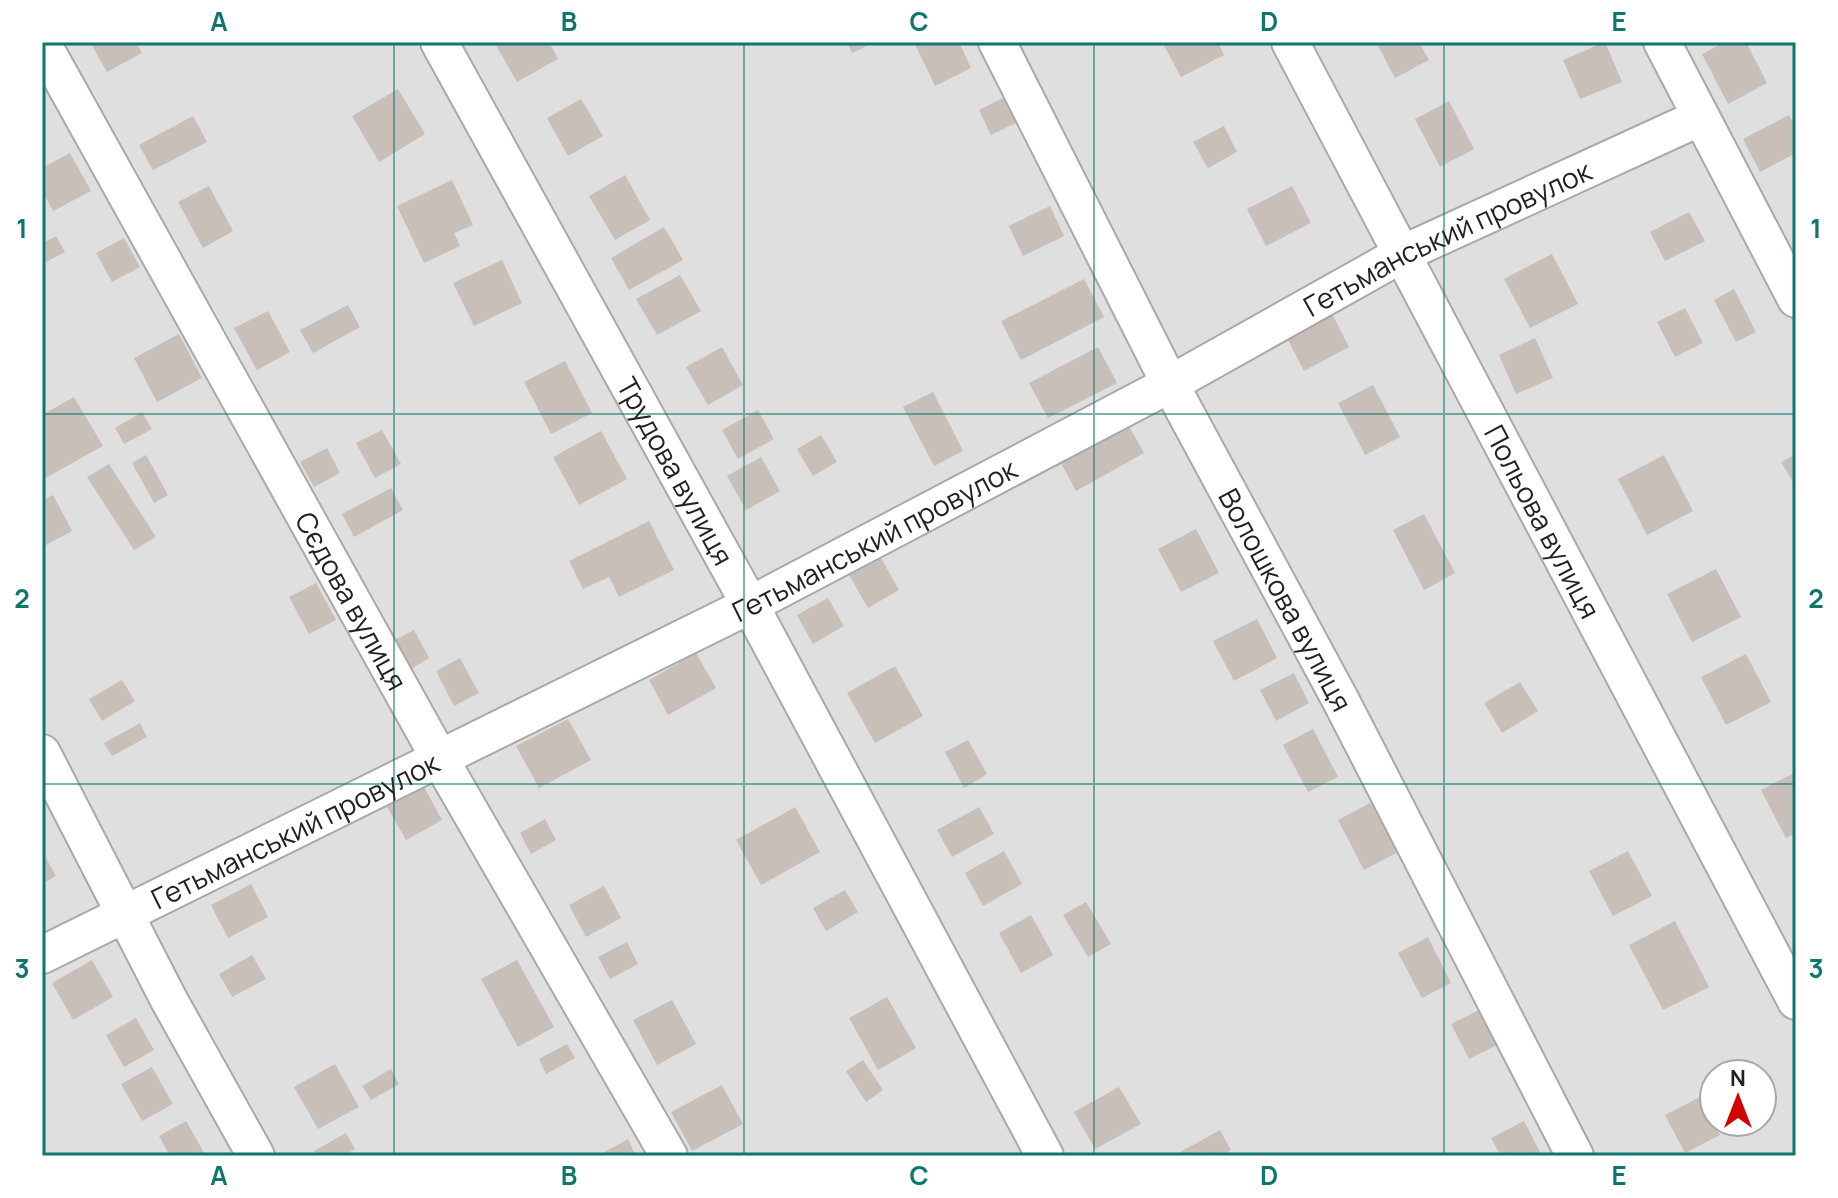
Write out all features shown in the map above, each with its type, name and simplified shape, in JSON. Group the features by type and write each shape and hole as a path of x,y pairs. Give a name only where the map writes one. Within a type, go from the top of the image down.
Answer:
{"street":[{"name":"Трудова вулиця","path":"439,42 750,605 1045,1156"},
{"name":"Волошкова вулиця","path":"997,42 1170,384 1341,701 1575,1156"},
{"name":"Польова вулиця","path":"1290,42 1796,1001"},
{"path":"1662,42 1796,299"},
{"name":"Сєдова вулиця","path":"42,43 441,761 669,1156"},
{"name":"Гетьманський провулок","path":"42,955 441,761 750,605 1170,384 1402,254 1701,117"},
{"path":"42,753 169,1000 256,1156"}],"shaded area":[{"path":"42,42 1796,42 1796,1156 42,1156"}],"building":[{"path":"90,42 136,42 142,53 107,72"},
{"path":"494,42 549,42 558,59 517,82"},
{"path":"847,42 875,42 852,53"},
{"path":"914,42 959,42 971,68 935,86"},
{"path":"1162,42 1218,42 1224,55 1181,77"},
{"path":"1376,42 1419,42 1429,60 1395,78"},
{"path":"1605,42 1622,82 1580,99 1563,60"},
{"path":"1725,42 1746,42 1767,83 1728,104 1702,54"},
{"path":"398,89 425,134 379,162 352,116"},
{"path":"1003,98 1016,123 991,135 979,110"},
{"path":"581,99 603,136 568,156 547,118"},
{"path":"1449,101 1474,149 1440,167 1415,119"},
{"path":"1789,115 1796,128 1796,153 1760,172 1743,139"},
{"path":"193,116 207,142 153,170 139,145"},
{"path":"1224,126 1237,152 1208,168 1193,142"},
{"path":"70,153 91,191 53,211 42,190 42,168"},
{"path":"625,175 650,220 615,240 589,196"},
{"path":"452,180 473,225 454,233 460,246 424,263 397,206"},
{"path":"209,186 233,231 203,248 178,202"},
{"path":"1292,186 1311,223 1266,246 1247,209"},
{"path":"1050,206 1064,236 1023,256 1009,226"},
{"path":"1689,212 1705,241 1665,261 1650,232"},
{"path":"664,227 683,260 629,290 611,258"},
{"path":"56,236 65,252 42,264 42,244"},
{"path":"124,238 140,267 112,282 96,253"},
{"path":"1552,254 1578,304 1530,328 1504,279"},
{"path":"502,260 522,303 474,326 453,283"},
{"path":"680,275 701,311 657,335 636,299"},
{"path":"1084,279 1104,317 1021,360 1001,321"},
{"path":"1734,289 1756,332 1736,342 1714,300"},
{"path":"348,305 360,327 313,353 300,330"},
{"path":"1685,308 1703,343 1675,357 1657,322"},
{"path":"268,311 290,352 257,370 234,328"},
{"path":"1332,314 1349,347 1304,371 1287,338"},
{"path":"179,334 202,378 157,402 134,358"},
{"path":"1535,338 1553,378 1516,394 1499,355"},
{"path":"722,347 743,385 708,405 686,367"},
{"path":"1098,347 1117,383 1048,418 1029,383"},
{"path":"565,361 592,413 551,434 524,382"},
{"path":"1373,385 1400,437 1365,455 1338,403"},
{"path":"933,392 963,451 934,466 903,407"},
{"path":"74,397 103,446 42,480 42,415"},
{"path":"758,410 774,439 738,459 722,430"},
{"path":"142,412 152,429 124,444 115,428"},
{"path":"1122,414 1144,453 1076,491 1055,452"},
{"path":"382,430 401,464 375,478 356,443"},
{"path":"601,431 627,479 579,505 553,457"},
{"path":"821,435 837,462 813,476 797,449"},
{"path":"327,448 340,473 314,487 300,462"},
{"path":"1796,454 1796,487 1781,462"},
{"path":"146,455 168,495 154,503 132,463"},
{"path":"1664,455 1693,511 1647,535 1618,479"},
{"path":"761,457 780,491 746,510 727,476"},
{"path":"109,464 156,537 134,550 87,477"},
{"path":"391,488 403,510 354,537 342,514"},
{"path":"53,495 72,531 42,547 42,501"},
{"path":"1424,514 1455,573 1424,590 1393,530"},
{"path":"649,521 674,570 619,597 609,577 583,589 569,561"},
{"path":"1196,529 1219,573 1181,592 1158,549"},
{"path":"881,558 899,590 868,608 849,575"},
{"path":"1716,569 1741,617 1692,642 1667,594"},
{"path":"316,583 336,620 309,634 289,597"},
{"path":"828,598 844,626 813,644 797,615"},
{"path":"1257,619 1277,658 1234,681 1213,641"},
{"path":"414,630 429,658 411,669 395,640"},
{"path":"696,653 716,688 668,715 649,680"},
{"path":"1746,654 1771,702 1726,725 1701,677"},
{"path":"460,658 479,693 454,706 436,671"},
{"path":"895,666 923,716 875,743 847,693"},
{"path":"1294,673 1309,703 1276,721 1260,690"},
{"path":"122,680 135,701 102,721 89,699"},
{"path":"1520,682 1538,711 1502,733 1484,703"},
{"path":"568,719 591,760 539,788 516,746"},
{"path":"140,723 147,737 112,756 104,743"},
{"path":"1313,729 1338,777 1308,792 1283,745"},
{"path":"968,740 987,774 964,788 945,752"},
{"path":"1796,772 1796,833 1786,838 1761,790"},
{"path":"424,787 442,820 406,840 387,807"},
{"path":"1372,802 1398,852 1364,870 1338,820"},
{"path":"795,807 820,852 761,885 736,840"},
{"path":"979,807 994,834 952,857 937,830"},
{"path":"545,819 556,840 531,854 520,833"},
{"path":"42,851 56,876 42,884"},
{"path":"1004,851 1022,884 983,906 965,873"},
{"path":"1628,851 1652,896 1613,916 1589,871"},
{"path":"251,884 268,917 228,938 211,905"},
{"path":"604,886 621,918 586,937 569,905"},
{"path":"845,890 858,912 826,931 813,908"},
{"path":"1086,902 1111,944 1088,957 1063,915"},
{"path":"1031,915 1053,955 1021,973 999,933"},
{"path":"1675,921 1709,987 1663,1010 1629,945"},
{"path":"1428,937 1451,983 1422,998 1398,953"},
{"path":"627,942 638,964 610,979 598,957"},
{"path":"252,955 266,979 232,997 219,974"},
{"path":"92,960 113,997 73,1020 52,983"},
{"path":"517,960 554,1027 518,1047 481,979"},
{"path":"887,997 916,1048 878,1070 849,1018"},
{"path":"672,1000 696,1044 657,1065 633,1020"},
{"path":"1479,1010 1497,1045 1469,1059 1451,1024"},
{"path":"136,1018 154,1050 124,1067 106,1035"},
{"path":"567,1044 575,1058 546,1074 539,1059"},
{"path":"863,1060 883,1090 866,1102 846,1071"},
{"path":"335,1064 359,1107 318,1129 294,1087"},
{"path":"152,1067 173,1104 142,1121 121,1084"},
{"path":"391,1069 399,1084 371,1100 362,1086"},
{"path":"722,1085 743,1124 692,1151 671,1112"},
{"path":"1119,1087 1141,1124 1095,1149 1074,1112"},
{"path":"1698,1098 1698,1138 1714,1138 1685,1153 1665,1115"},
{"path":"186,1121 206,1156 170,1156 159,1136"},
{"path":"1524,1121 1541,1154 1501,1156 1491,1138"},
{"path":"1220,1130 1231,1150 1220,1156 1173,1156"},
{"path":"346,1133 355,1149 343,1156 316,1156 314,1151"},
{"path":"628,1139 636,1156 597,1156"}]}
